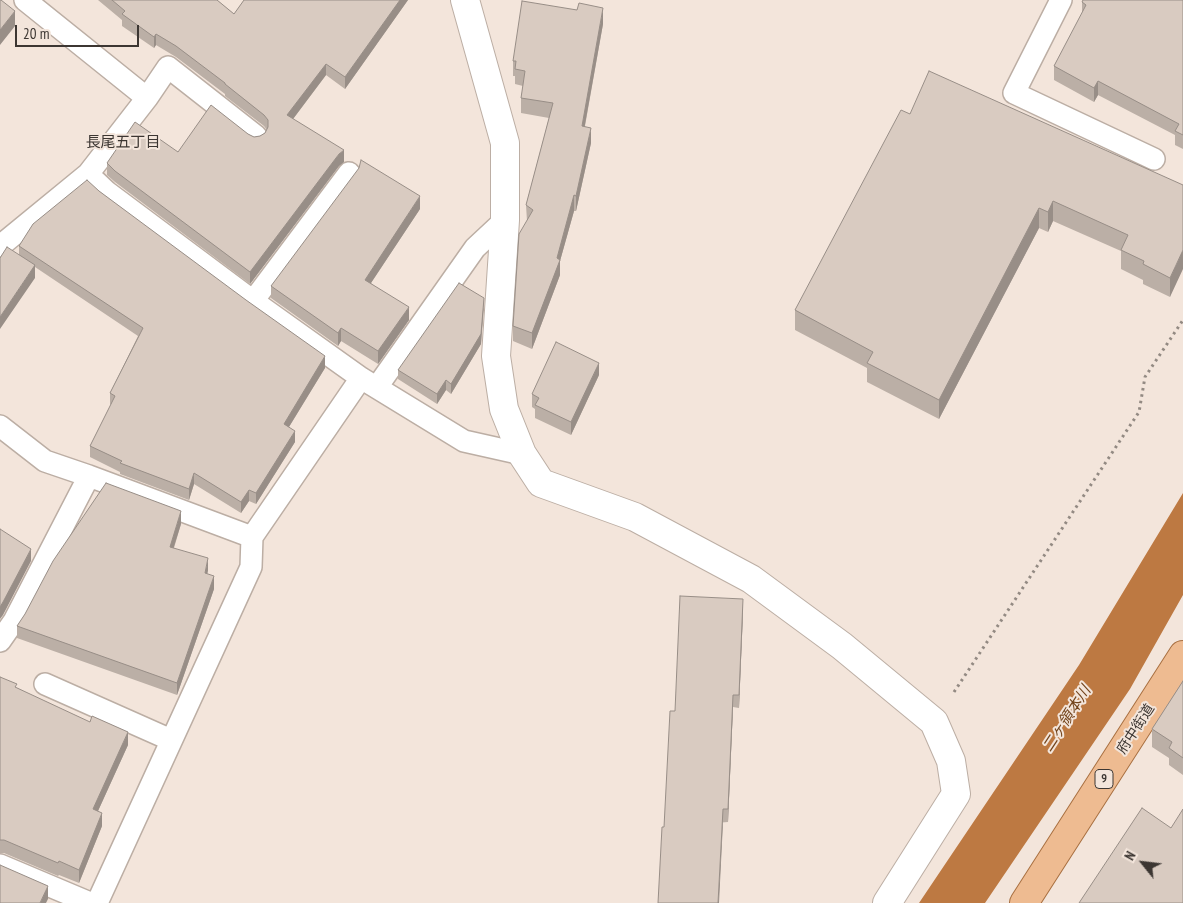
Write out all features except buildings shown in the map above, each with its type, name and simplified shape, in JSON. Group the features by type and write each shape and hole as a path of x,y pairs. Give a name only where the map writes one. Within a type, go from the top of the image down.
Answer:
{"main road":[{"name":"府中街道","path":"1024,903 1183,655"}],"street":[{"path":"465,0 505,143 504,220 496,356 504,410 522,454 541,483 635,517 751,579 842,646 934,722 951,761 956,794 887,903"}],"lane":[{"path":"25,0 147,98"},
{"path":"1061,0 1014,92 1154,159"},
{"path":"0,246 88,174 147,98 168,66 256,136"},
{"path":"253,301 349,173"},
{"path":"88,174 107,192 253,301 369,382 464,441 522,454"},
{"path":"97,903 251,567 252,537 369,382 475,248 504,220"},
{"path":"0,426 46,461 252,537"},
{"path":"0,641 14,621 89,476"},
{"path":"46,684 171,740"},
{"path":"0,865 90,903"}],"path":[{"path":"934,722 1139,412 1145,377 1183,320"}],"water":[{"name":"二ヶ領本川","path":"1183,493 1183,595 1130,689 985,903 919,903 1079,665"}],"district":[{"name":"長尾五丁目","path":"123,143"}]}
